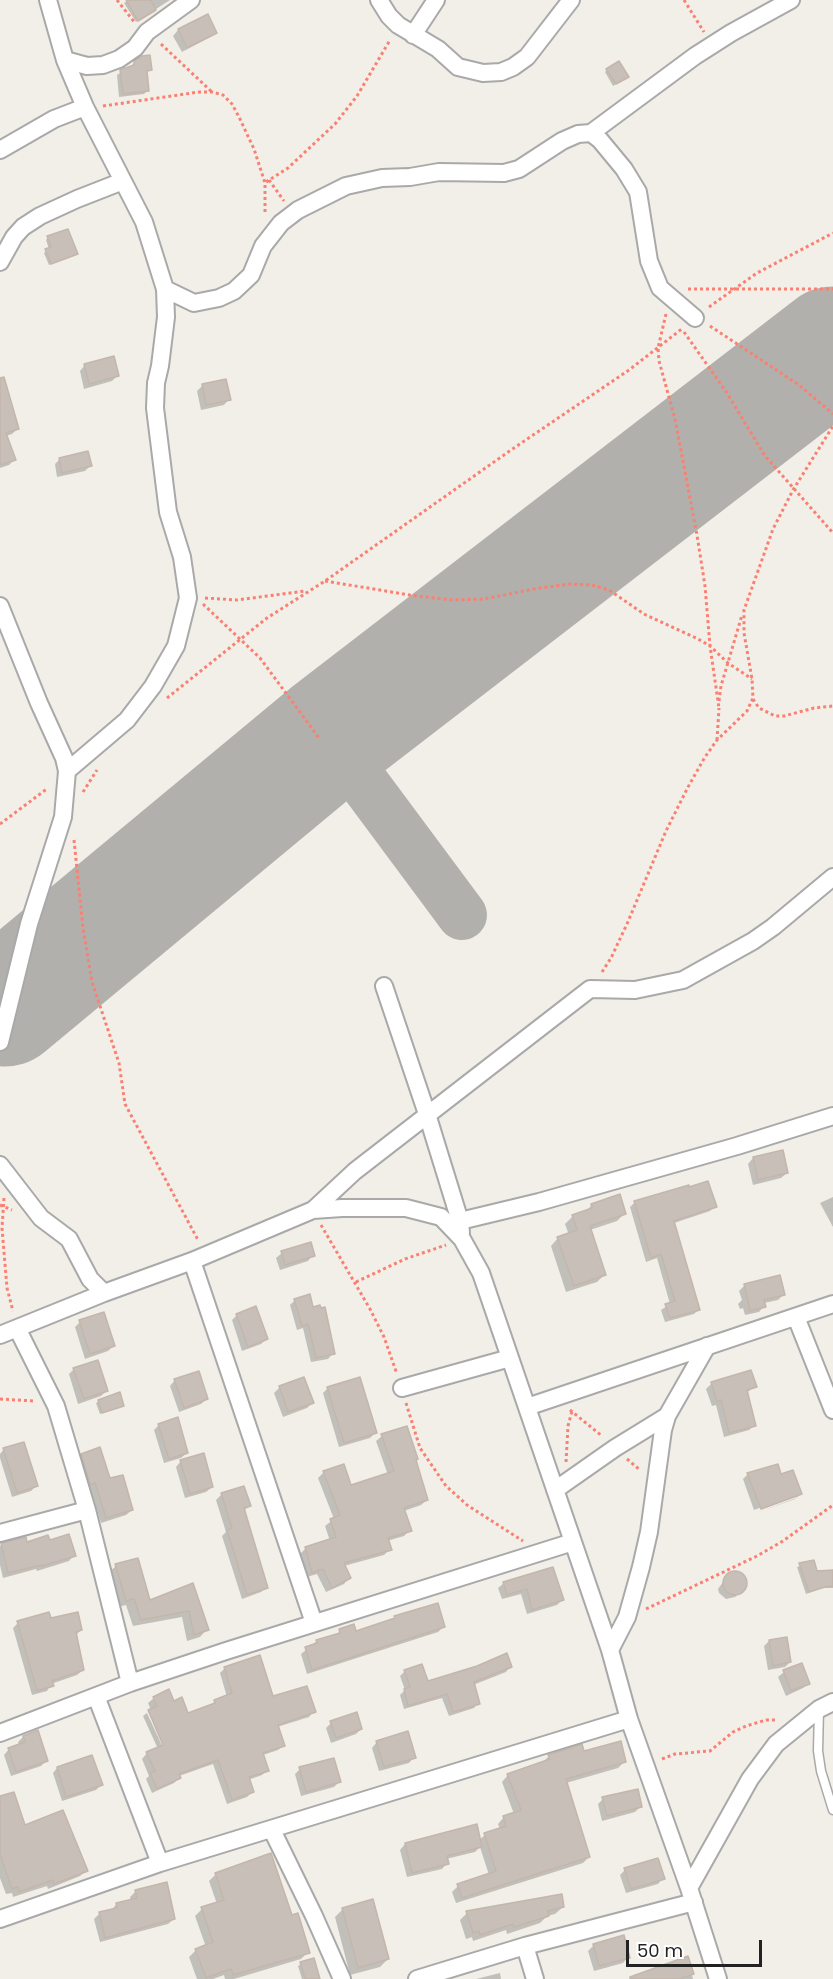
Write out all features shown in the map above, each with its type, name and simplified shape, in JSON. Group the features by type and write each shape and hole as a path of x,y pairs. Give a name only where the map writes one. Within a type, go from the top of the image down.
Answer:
{"street":[{"path":"48,0 65,60 85,107 144,222 165,289 166,317 156,383 155,408 168,512 186,575 188,598 176,646 153,686 127,720 67,771"},
{"path":"65,60 87,66 103,65 118,59 135,48 147,32 191,0"},
{"path":"379,0 398,25 438,49 458,67 483,73 501,72 513,68 527,57 571,0"},
{"path":"413,35 436,0"},
{"path":"165,289 194,303 219,298 234,291 251,275 263,246 281,223 298,210 346,186 382,178 410,177 439,172 504,174 519,169 562,141 578,134 591,133 641,94 711,45 771,9 791,0"},
{"path":"0,150 54,119 85,107"},
{"path":"591,133 624,168 638,192 649,261 660,288 695,318"},
{"path":"0,262 14,237 23,227 77,199 123,182"},
{"path":"0,606 64,758 67,771 63,817 29,924 0,1042"},
{"path":"313,1210 355,1171 590,989 635,990 683,980 753,941 833,877"},
{"path":"384,986 428,1114 460,1221 462,1239"},
{"path":"460,1221 539,1202 833,1116"},
{"path":"4,1170 41,1218 69,1239 90,1279 104,1293"},
{"path":"0,1335 18,1330 104,1293 199,1258 313,1210 406,1208 441,1217 462,1239 481,1273 526,1407 562,1486 573,1542 610,1650 629,1719 718,1979"},
{"path":"199,1258 314,1623"},
{"path":"526,1407 833,1304"},
{"path":"796,1317 833,1410"},
{"path":"18,1330 56,1406 87,1510 130,1683"},
{"path":"610,1650 627,1617 646,1543 667,1416 707,1346"},
{"path":"402,1388 510,1358"},
{"path":"562,1486 615,1448 667,1416"},
{"path":"0,1533 87,1510"},
{"path":"0,1733 130,1683 573,1542"},
{"path":"96,1696 160,1863"},
{"path":"417,1979 691,1895 750,1779 776,1744 820,1710"},
{"path":"0,1919 160,1863 629,1719"},
{"path":"272,1830 324,1936 342,1979"},
{"path":"525,1946 535,1979"}],"lane":[{"path":"820,1710 818,1751 824,1782 833,1810"}],"path":[{"path":"117,0 131,20 212,92"},
{"path":"684,0 711,45"},
{"path":"267,182 288,168 334,124 357,96 398,25"},
{"path":"85,107 212,92 223,95 232,104 239,117 267,182 286,204 298,210"},
{"path":"265,215 267,182"},
{"path":"162,701 267,618 629,370 732,289 789,255 833,233"},
{"path":"719,708 698,535 675,419 660,369 658,348 666,318 660,288 833,289"},
{"path":"695,318 790,379 833,414"},
{"path":"682,329 711,369 765,456 833,534"},
{"path":"717,740 721,686 744,610 773,529 793,490 833,426"},
{"path":"325,580 453,600 484,599 571,584 592,585 609,590 644,614 710,646 728,663 753,679"},
{"path":"307,591 237,600 196,597 241,638 273,675 319,738"},
{"path":"590,989 611,958 666,831 693,777 717,740 747,711 753,698 753,679 744,633 744,610"},
{"path":"753,698 759,708 775,716 833,706"},
{"path":"0,824 37,798 67,771"},
{"path":"74,838 90,974 119,1063 125,1104 199,1258"},
{"path":"4,1170 2,1228 7,1288 18,1330"},
{"path":"356,1282 405,1259 462,1239"},
{"path":"0,1399 56,1406"},
{"path":"546,1401 572,1411 656,1483"},
{"path":"562,1486 568,1426 572,1411"},
{"path":"627,1617 757,1556 799,1530 833,1505"},
{"path":"646,1764 675,1754 710,1751 732,1732 746,1726 820,1710"}],"building":[{"path":"126,0 151,0 156,10 138,21"},
{"path":"208,14 217,33 187,48 178,29"},
{"path":"150,55 152,70 147,71 149,91 123,94 120,70 134,65 134,61 142,56"},
{"path":"619,61 629,77 616,84 606,69"},
{"path":"68,229 78,254 51,264 45,249 51,247 47,236"},
{"path":"114,356 119,376 89,384 84,364"},
{"path":"4,377 19,429 6,433 16,460 0,465 0,378"},
{"path":"226,379 231,400 206,405 202,384"},
{"path":"88,451 92,466 62,473 59,458"},
{"path":"783,1150 788,1173 758,1180 753,1157"},
{"path":"708,1181 717,1207 674,1221 700,1310 670,1318 665,1304 675,1301 661,1254 651,1258 634,1201"},
{"path":"620,1194 626,1214 590,1226 606,1275 574,1286 557,1237 577,1230 572,1215 592,1208 591,1204"},
{"path":"311,1242 315,1256 285,1265 281,1251"},
{"path":"780,1275 785,1295 764,1300 766,1307 750,1311 744,1284"},
{"path":"310,1294 313,1307 320,1305 321,1308 325,1307 335,1354 316,1358 308,1324 302,1326 294,1299"},
{"path":"256,1306 268,1339 248,1347 236,1314"},
{"path":"104,1312 115,1346 90,1354 79,1320"},
{"path":"98,1360 108,1391 84,1399 73,1368"},
{"path":"751,1370 757,1387 747,1390 756,1426 729,1433 721,1400 717,1402 711,1382"},
{"path":"199,1371 208,1399 184,1408 174,1379"},
{"path":"304,1377 314,1403 288,1412 279,1386"},
{"path":"360,1377 377,1433 344,1443 327,1387"},
{"path":"120,1392 124,1406 102,1413 98,1400"},
{"path":"178,1417 188,1453 169,1459 158,1424"},
{"path":"407,1426 428,1500 404,1508 412,1531 388,1538 392,1550 344,1563 351,1578 332,1588 323,1569 312,1573 305,1547 336,1537 330,1519 340,1515 323,1471 344,1464 351,1485 394,1471 381,1434"},
{"path":"24,1442 38,1486 17,1493 3,1448"},
{"path":"100,1447 110,1478 123,1475 133,1510 106,1518 95,1483 90,1485 81,1454"},
{"path":"204,1453 213,1487 190,1494 180,1460"},
{"path":"778,1464 781,1474 793,1470 802,1494 761,1509 747,1473"},
{"path":"244,1486 251,1506 244,1508 268,1588 247,1595 227,1530 232,1528 221,1493"},
{"path":"69,1534 76,1556 8,1573 1,1543 26,1537 27,1542 48,1535 50,1540"},
{"path":"138,1558 150,1600 193,1583 209,1630 194,1635 189,1611 141,1620 134,1599 126,1601 115,1564"},
{"path":"814,1560 817,1571 833,1570 833,1586 809,1592 799,1563"},
{"path":"553,1567 564,1600 532,1610 527,1589 507,1595 503,1582"},
{"path":"735,1571 740,1572 746,1578 746,1588 740,1594 735,1595 730,1594 724,1588 723,1583 724,1578 730,1572"},
{"path":"438,1603 445,1627 312,1670 305,1647 317,1643 316,1640 340,1633 339,1629 354,1624 356,1631 395,1618 394,1616"},
{"path":"49,1612 51,1618 78,1612 82,1630 76,1632 84,1670 52,1681 54,1686 37,1691 17,1621"},
{"path":"787,1637 791,1662 773,1666 769,1640"},
{"path":"507,1653 512,1667 474,1682 480,1704 453,1712 447,1694 408,1706 404,1689 410,1687 404,1670 422,1664 428,1681 477,1666"},
{"path":"260,1655 273,1696 307,1686 316,1712 278,1725 285,1746 263,1753 269,1771 249,1777 254,1792 232,1800 218,1760 179,1774 181,1778 157,1789 150,1773 155,1771 146,1752 163,1745 148,1710 157,1706 153,1697 169,1689 174,1701 182,1697 188,1713 215,1703 214,1700 232,1693 224,1667"},
{"path":"802,1663 810,1684 791,1691 783,1670"},
{"path":"357,1712 362,1729 336,1738 330,1721"},
{"path":"38,1730 48,1761 16,1772 8,1748 25,1742 23,1736"},
{"path":"408,1731 416,1758 384,1767 376,1741"},
{"path":"621,1741 626,1762 566,1779 590,1857 462,1898 457,1884 496,1871 484,1833 506,1826 503,1816 521,1810 507,1774 550,1759 548,1755 582,1744 584,1751"},
{"path":"92,1755 103,1785 66,1797 57,1767"},
{"path":"334,1758 341,1782 306,1792 299,1767"},
{"path":"638,1789 642,1807 607,1816 602,1797"},
{"path":"14,1792 25,1825 63,1810 88,1871 54,1884 53,1880 19,1892 18,1887 12,1889 0,1855 0,1796"},
{"path":"477,1824 482,1847 447,1856 449,1864 412,1873 405,1843"},
{"path":"271,1853 292,1915 298,1913 310,1953 233,1975 231,1969 206,1978 195,1949 213,1942 201,1907 224,1900 215,1873"},
{"path":"658,1858 665,1879 631,1889 624,1868"},
{"path":"167,1882 175,1919 105,1938 99,1912 117,1908 116,1903 137,1898 135,1890"},
{"path":"562,1894 564,1907 548,1911 549,1916 514,1927 513,1924 480,1935 479,1931 473,1933 466,1911"},
{"path":"373,1899 389,1959 358,1968 342,1908"},
{"path":"624,1935 630,1958 599,1966 593,1944"},
{"path":"688,1956 694,1974 680,1979 630,1979 630,1977"},
{"path":"314,1958 320,1979 305,1979 300,1962"}],"taxiway":[{"path":"329,736 462,915"}],"runway":[{"path":"5,1005 329,736 833,348"}]}
